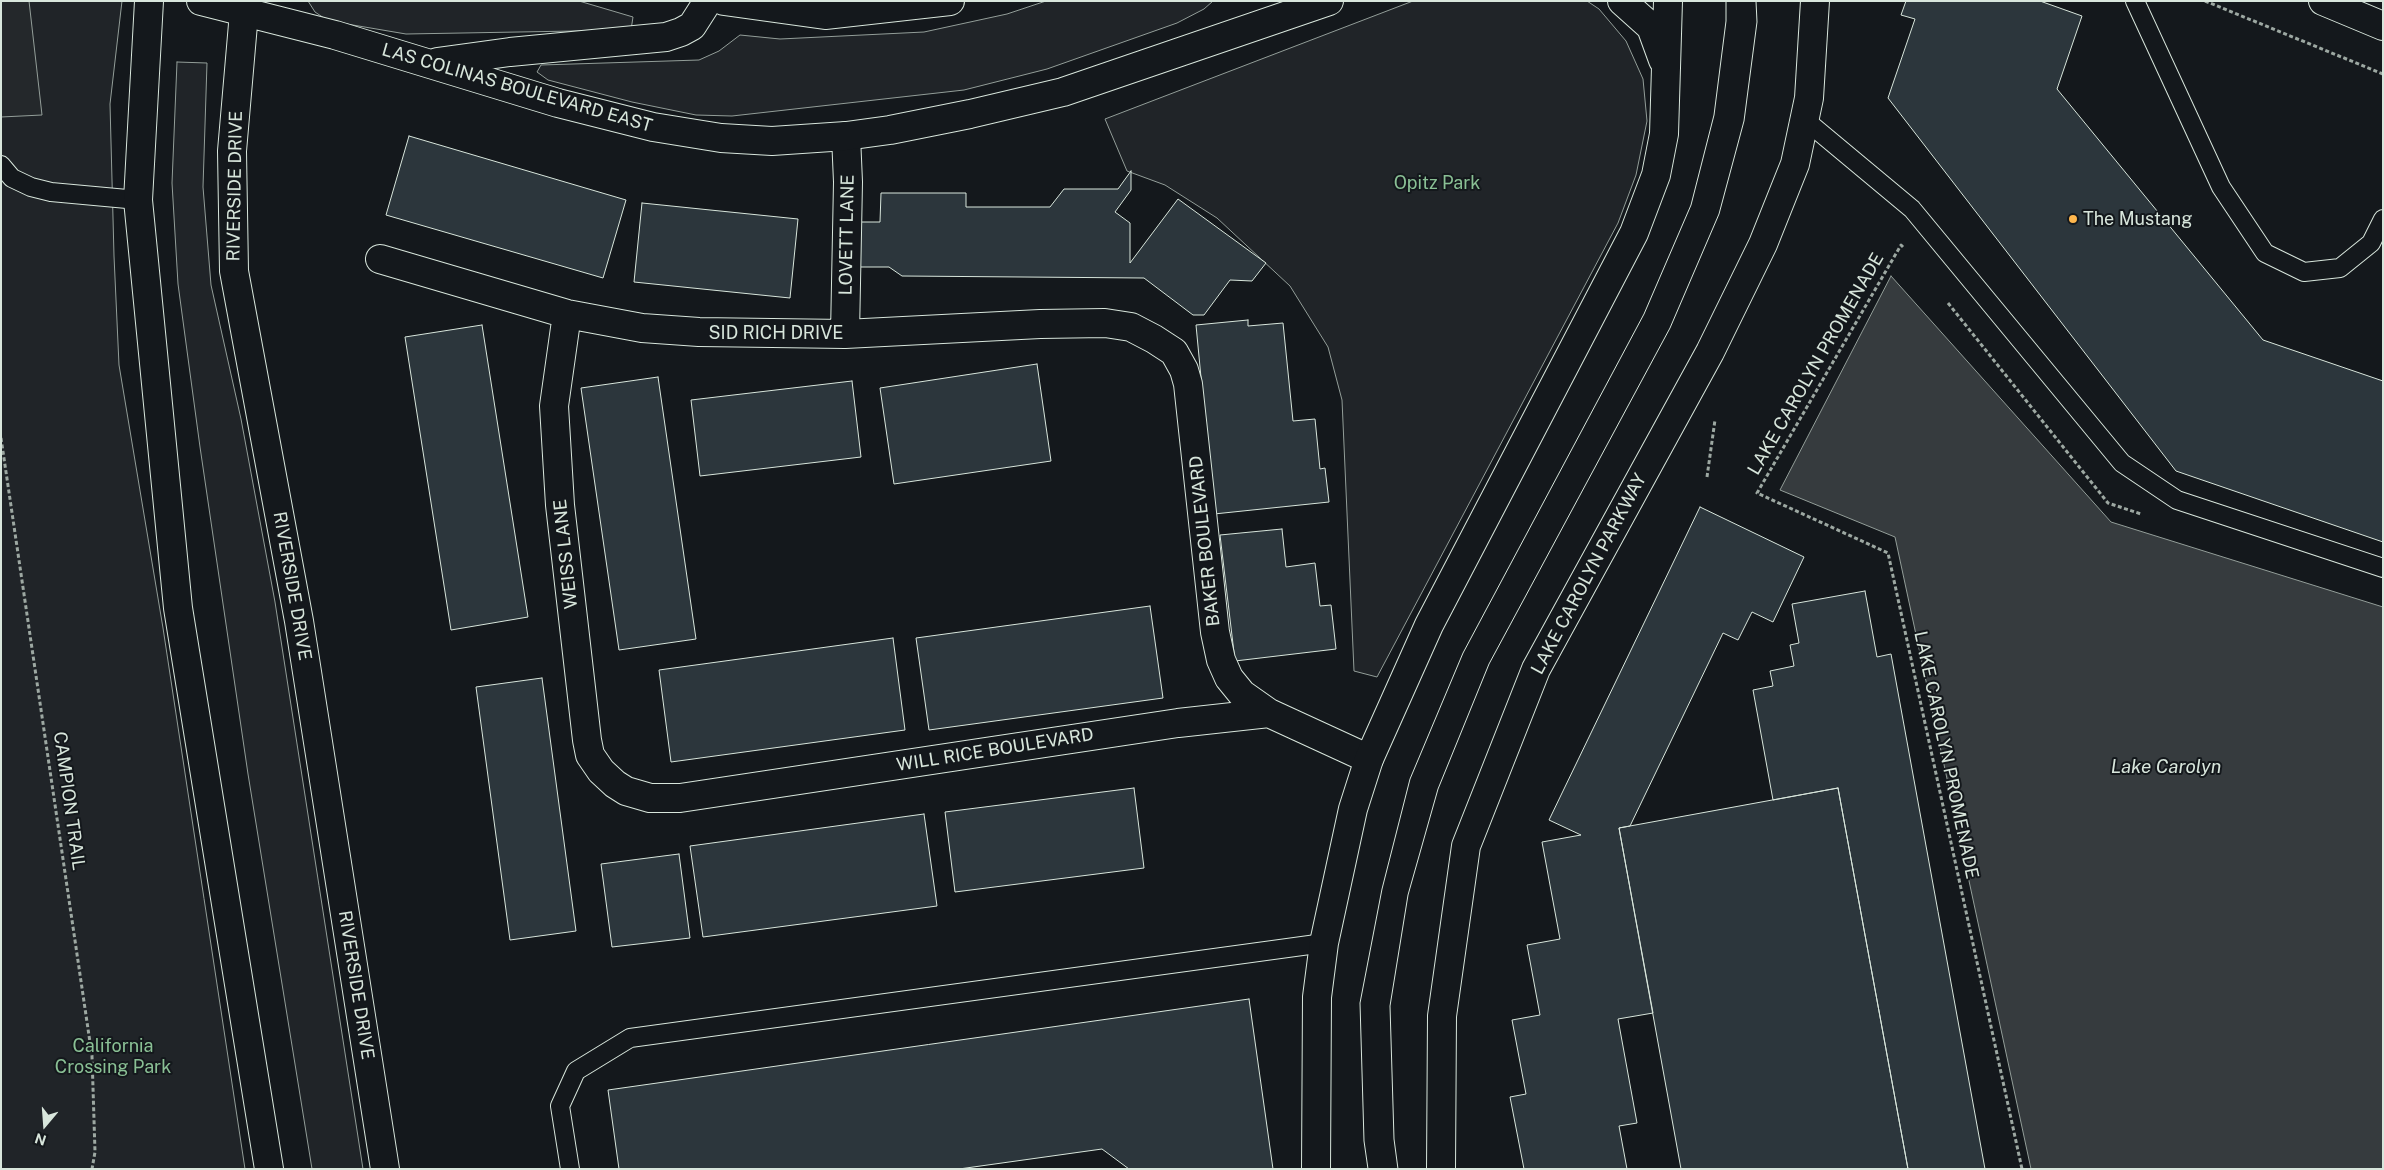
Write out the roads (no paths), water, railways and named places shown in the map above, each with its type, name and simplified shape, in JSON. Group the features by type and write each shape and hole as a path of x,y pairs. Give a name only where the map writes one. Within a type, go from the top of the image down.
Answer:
{"street":[{"path":"150,1 138,200 178,608 269,1169"},
{"name":"LAS COLINAS BOULEVARD EAST","path":"200,1 244,7 558,103 653,127 721,138 772,142 846,136 970,114 1063,92 1279,10 1329,1"},
{"path":"428,64 510,52 666,37 692,26 708,1"},
{"path":"724,1 825,16 950,1"},
{"path":"1622,1 1651,27 1667,70"},
{"path":"1316,1169 1317,997 1324,943 1353,809 1369,759 1429,625 1634,233 1656,175 1664,134 1668,1"},
{"name":"LAKE CAROLYN PARKWAY","path":"1441,1169 1442,1016 1466,846 1536,669 1710,352 1763,244 1795,164 1809,98 1815,1"},
{"path":"2322,1 2383,26"},
{"name":"RIVERSIDE DRIVE","path":"244,7 232,151 234,271 299,621 385,1169"},
{"name":"LOVETT LANE","path":"845,334 848,182 846,136"},
{"name":"SID RICH DRIVE","path":"380,259 567,314 642,328 698,332 845,334 1040,324 1105,323 1131,327 1174,352"},
{"name":"WEISS LANE","path":"567,314 554,406 562,515 587,740 590,755 601,771 615,784"},
{"name":"BAKER BOULEVARD","path":"1174,352 1184,370 1188,384 1215,632 1221,660 1229,678 1242,694 1269,714"},
{"name":"WILL RICE BOULEVARD","path":"615,784 626,791 650,798 680,798 1168,724 1269,714 1369,759"}],"lane":[{"path":"2135,1 2221,187 2265,253 2304,272 2340,268 2371,243 2383,219"},
{"path":"1804,119 1912,209 2122,463 2177,500 2383,568"},
{"path":"1,164 12,178 32,188 51,192 138,200"},
{"path":"570,1169 560,1106 576,1071 630,1038 1324,943"}],"water":[{"name":"Lake Carolyn","path":"1891,276 2111,522 2383,607 2383,1169 2031,1169 1895,537 1780,490"}],"tram line":[{"path":"1368,1169 1364,1141 1360,1003 1382,889 1410,779 1463,653 1644,314 1691,205 1714,115 1726,21 1726,1"},
{"path":"1398,1169 1394,1139 1390,1006 1408,895 1438,789 1489,664 1670,328 1719,214 1744,121 1757,22 1756,1"}],"place":[{"name":"The Mustang","path":"2073,219"}],"park label":[{"name":"Opitz Park","path":"1437,183"},
{"name":"California Crossing Park","path":"113,1056"}]}
